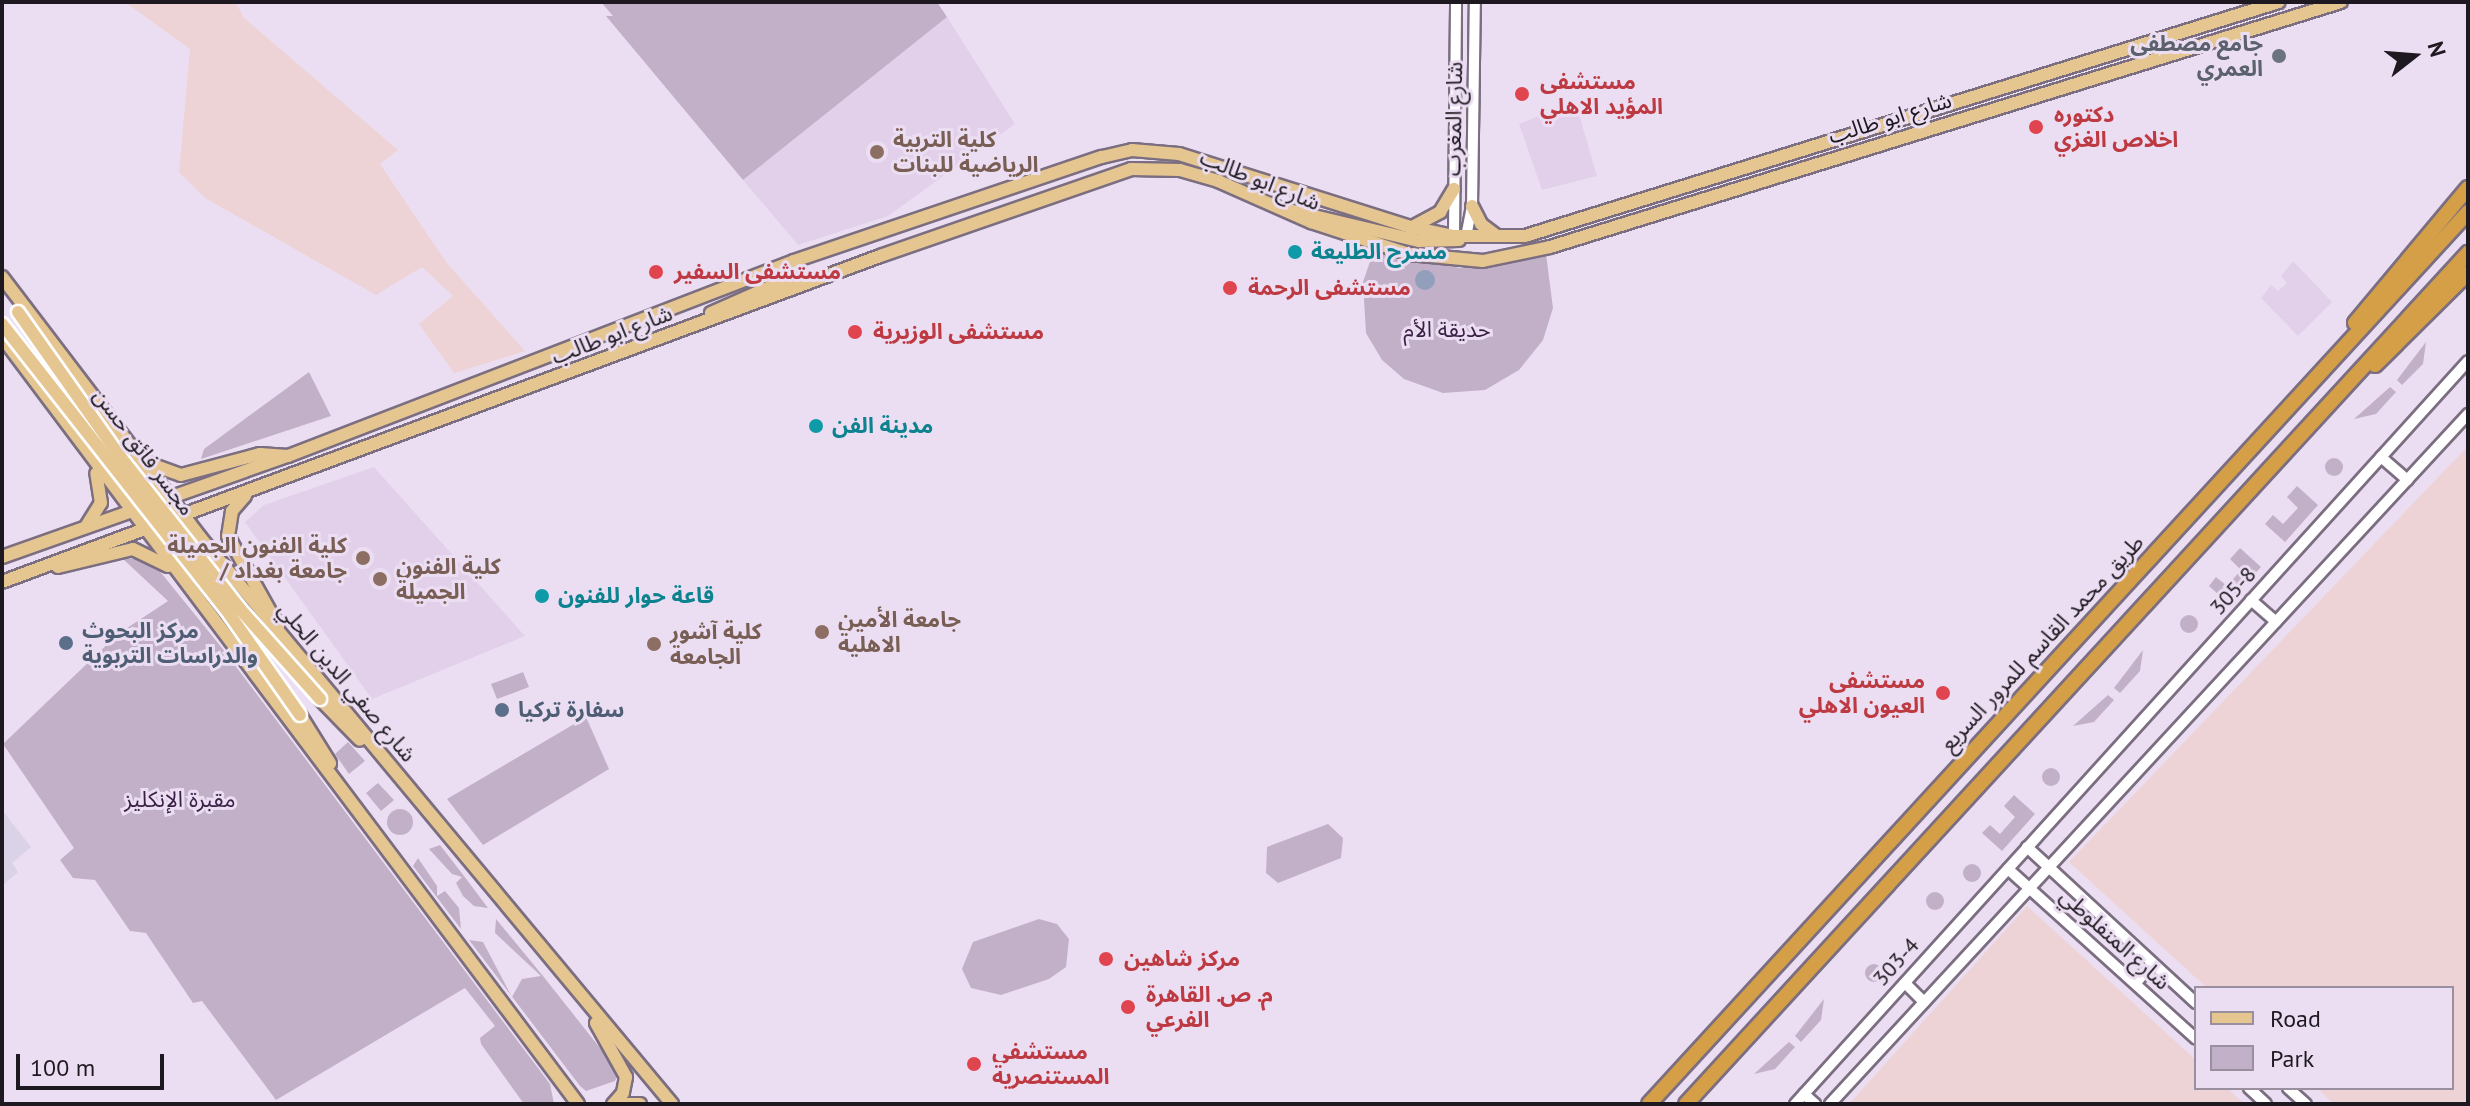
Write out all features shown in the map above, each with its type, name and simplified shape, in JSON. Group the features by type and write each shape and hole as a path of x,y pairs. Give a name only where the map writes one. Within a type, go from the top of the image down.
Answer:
{"highway":[{"path":"2337,354 2372,301 2468,188"},
{"name":"طريق محمد القاسم للمرور السريع","path":"1649,1104 2468,212"},
{"path":"1686,1104 2468,253"},
{"path":"2351,381 2413,333 2468,273"}],"main road":[{"name":"شارع ابو طالب","path":"2,557 288,456 648,321 794,261 1132,150 1199,159 1410,227 1459,238 1499,238 1562,226 2279,2"},
{"name":"شارع ابو طالب","path":"2,582 695,324 1131,169 1180,170 1409,254 1483,261 1550,247 2341,2"},
{"path":"1410,227 1434,217 1454,189"},
{"path":"1472,206 1481,224 1499,238"},
{"path":"1282,209 1419,241 1459,238 1468,256 1483,261"},
{"path":"695,324 730,302 788,279 794,261"},
{"name":"شارع صفي الدين الحلي","path":"2,277 168,498 672,1104"},
{"name":"مجسر فائق حسن","path":"2,284 18,312 137,479 239,608 320,699 398,775"},
{"path":"648,321 656,339"},
{"name":"مجسر فائق حسن","path":"2,324 230,615 300,715 356,810"},
{"path":"2,337 111,487 168,557 574,1101"},
{"path":"111,487 135,488 138,460 180,475 260,454 288,456"},
{"path":"81,528 94,518 102,494 88,456"},
{"path":"255,489 232,511 228,536 270,603 280,633"},
{"path":"168,557 176,535 200,537"},
{"path":"43,567 140,549 182,576"},
{"path":"592,1009 626,1077 623,1093 613,1104"},
{"path":"627,1104 640,1104"}],"street":[{"name":"شارع المغرب","path":"1456,2 1454,189 1459,238"},
{"name":"شارع المغرب","path":"1459,238 1472,206 1475,2"},
{"name":"305-8","path":"2027,847 2468,361"},
{"path":"1830,1104 2468,414"},
{"path":"2381,457 2407,480"},
{"path":"2251,600 2276,622"},
{"name":"شارع المنفلوطي","path":"2027,847 2194,1001"},
{"name":"303-4","path":"1795,1104 2027,847"},
{"name":"شارع المنفلوطي","path":"2008,869 2194,1037"},
{"path":"2136,983 2152,963"},
{"path":"1905,983 1924,1002"},
{"path":"2251,1090 2266,1104"},
{"path":"2290,1090 2306,1104"},
{"path":"1804,1094 1815,1104"}],"shaded area":[{"path":"125,2 236,2 243,17 398,150 380,164 446,262 525,351 454,373 419,324 453,296 422,267 376,295 205,198 179,172 190,49"},
{"name":"كلية التربية الرياضية للبنات","path":"947,17 1015,124 888,216 798,245 743,180"},
{"path":"1575,101 1597,176 1542,190 1519,124"},
{"path":"2293,261 2332,302 2298,336 2261,298 2271,285 2278,291 2287,283 2281,276"},
{"path":"2468,446 2468,1104 2334,1104 2319,1090 2454,1090 2454,986 2205,986 2069,862"},
{"name":"كلية الفنون الجميلة","path":"374,467 525,636 372,699 245,522 264,505"},
{"path":"2,810 31,847 12,863 18,872 2,886"},
{"path":"2027,906 2194,1058 2194,1090 2229,1090 2244,1104 1849,1104"}],"green space":[{"path":"601,2 937,2 947,17 743,180 606,16 613,16"},
{"name":"حديقة الأم","path":"1374,250 1460,268 1546,254 1553,308 1543,340 1519,370 1485,390 1443,393 1404,379 1382,360 1366,333 1363,282"},
{"path":"2426,342 2423,364 2402,385 2397,380"},
{"path":"309,372 331,416 201,459 204,449"},
{"path":"2390,387 2396,392 2376,414 2354,419"},
{"path":"2334,458 2343,467 2334,476 2325,467"},
{"path":"2297,486 2318,505 2285,542 2265,524 2273,515 2283,524 2298,508 2287,497"},
{"path":"2240,548 2261,567 2228,603 2209,586 2216,577 2227,586 2241,570 2230,559"},
{"name":"مقبرة الإنكليز","path":"139,558 158,569 222,648 550,1084 554,1104 524,1104 481,1044 480,1038 495,1026 465,988 276,1100 202,1001 193,1003 146,933 130,931 95,880 73,878 60,860 74,848 3,744 118,634 168,601 123,559"},
{"path":"2189,615 2198,624 2189,633 2180,624"},
{"path":"2143,650 2140,671 2120,693 2114,688"},
{"path":"523,672 529,687 497,699 491,684"},
{"path":"2108,695 2114,700 2094,722 2073,726"},
{"path":"586,717 609,769 483,845 447,799"},
{"path":"348,742 365,761 349,774 335,754"},
{"path":"2051,768 2060,777 2051,786 2042,777"},
{"path":"378,783 394,800 381,811 366,793"},
{"path":"2014,795 2035,814 2002,851 1982,833 1990,825 2000,834 2015,817 2004,806"},
{"path":"400,809 409,813 413,822 409,831 400,835 391,831 387,822 391,813"},
{"path":"1328,824 1343,838 1341,858 1278,883 1266,873 1267,847"},
{"path":"440,845 488,908 474,906 463,896 456,883 462,877 452,874 429,849"},
{"path":"418,858 437,886 437,896 445,891 459,908 461,929 413,866"},
{"path":"1972,864 1981,873 1972,882 1963,873"},
{"path":"1935,892 1944,901 1935,910 1926,901"},
{"path":"496,919 619,1072 615,1081 586,1091 512,997 522,979 541,976 495,933"},
{"path":"1039,919 1057,924 1069,939 1066,967 1049,979 1001,995 971,988 962,969 973,942"},
{"path":"469,940 483,942 511,996"},
{"path":"1874,964 1883,973 1874,982 1865,973"},
{"path":"1824,999 1821,1020 1801,1042 1795,1036"},
{"path":"1789,1042 1795,1047 1775,1069 1754,1074"}],"water":[{"path":"1421,270 1429,270 1435,280 1429,290 1421,290 1415,284 1415,276"}],"place":[{"name":"جامع مصطفى العمري","path":"2279,56"},
{"name":"مستشفى المؤيد الاهلي","path":"1522,94"},
{"name":"دكتوره اخلاص الغزي","path":"2036,127"},
{"name":"كلية التربية الرياضية للبنات","path":"877,152"},
{"name":"مسرح الطليعة","path":"1295,252"},
{"name":"مستشفى السفير","path":"656,272"},
{"name":"مستشفى الرحمة","path":"1230,288"},
{"name":"مستشفى الوزيرية","path":"855,332"},
{"name":"مدينة الفن","path":"816,426"},
{"name":"كلية الفنون الجميلة / جامعة بغداد","path":"363,558"},
{"name":"كلية الفنون الجميلة","path":"380,579"},
{"name":"قاعة حوار للفنون","path":"542,596"},
{"name":"جامعة الأمين الاهلية","path":"822,632"},
{"name":"مركز البحوث والدراسات التربوية","path":"66,643"},
{"name":"كلية آشور الجامعة","path":"654,644"},
{"name":"مستشفى العيون الاهلي","path":"1943,693"},
{"name":"سفارة تركيا","path":"502,710"},
{"name":"مركز شاهين","path":"1106,959"},
{"name":"م. ص. القاهرة الفرعي","path":"1128,1007"},
{"name":"مستشفى المستنصرية","path":"974,1064"}]}
